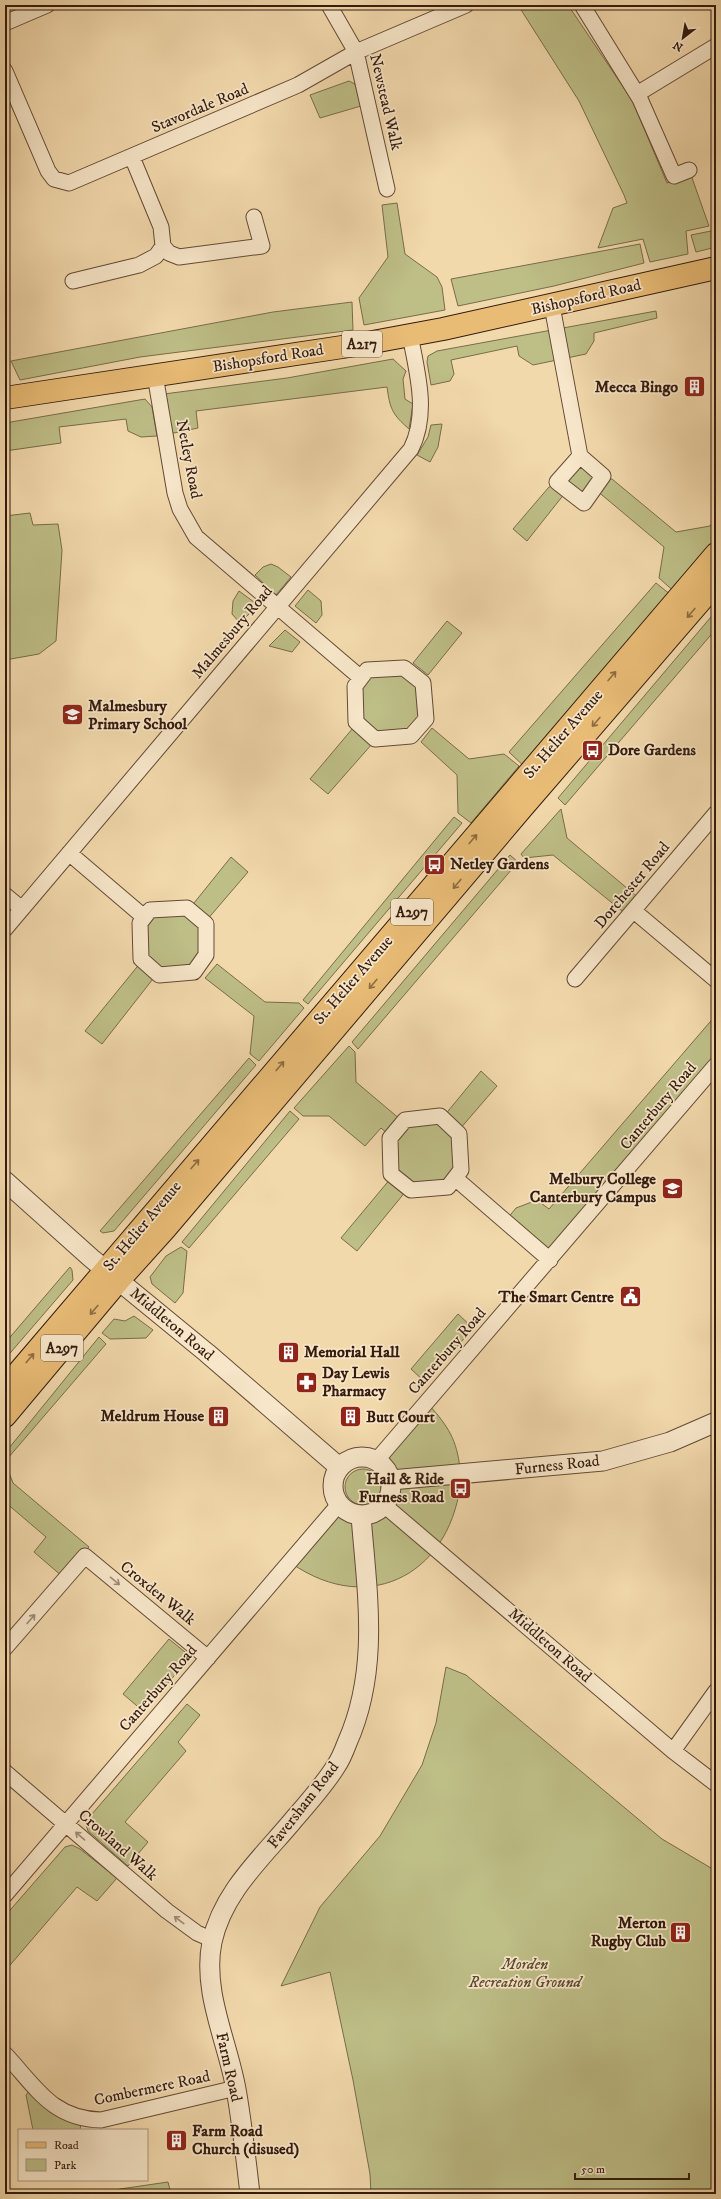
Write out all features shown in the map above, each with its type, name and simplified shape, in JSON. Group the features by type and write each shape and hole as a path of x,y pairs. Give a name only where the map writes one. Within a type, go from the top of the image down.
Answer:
{"main road":[{"name":"Bishopsford Road","path":"5,398 410,335 552,306 716,268"},
{"name":"St. Helier Avenue","path":"5,1416 113,1274 716,554"},
{"name":"St. Helier Avenue","path":"5,1388 113,1274 176,1217 522,808 716,583"}],"street":[{"path":"5,23 47,5"},
{"name":"Newstead Walk","path":"329,5 356,52 387,188"},
{"name":"Stavordale Road","path":"5,71 48,171 54,179 69,183 298,86 356,52 466,5"},
{"path":"582,5 637,94 674,176 689,170"},
{"path":"637,94 716,46"},
{"path":"132,157 161,228 163,246 169,253 179,257 262,246 254,217"},
{"path":"73,281 139,265 156,256 163,246"},
{"path":"552,306 580,456"},
{"name":"Malmesbury Road","path":"5,929 276,607 395,470 416,440 420,424 421,403 410,335"},
{"name":"Netley Road","path":"155,375 175,493 180,509 196,537 276,607"},
{"path":"276,607 360,678"},
{"path":"404,668 424,683 426,719 412,736 375,739 356,722 355,686 360,678 367,670 404,668"},
{"name":"Dorchester Road","path":"575,979 716,813"},
{"path":"69,853 144,917"},
{"path":"5,895 22,909"},
{"path":"187,908 206,924 206,955 194,972 159,975 141,960 140,923 144,917 150,910 187,908"},
{"path":"634,911 716,980"},
{"name":"Canterbury Road","path":"376,1461 716,1065"},
{"path":"440,1116 459,1134 461,1170 455,1178 448,1187 411,1190 391,1174 390,1138 404,1120 440,1116"},
{"path":"455,1178 550,1260"},
{"name":"Middleton Road","path":"5,1181 339,1467"},
{"name":"Furness Road","path":"391,1480 603,1460 670,1442 716,1422"},
{"path":"363,1458 376,1461 388,1472 391,1480 389,1496 384,1505 375,1513 361,1516 350,1513 334,1496 332,1485 334,1476 339,1467 353,1459 363,1458"},
{"name":"Canterbury Road","path":"5,1896 340,1503"},
{"name":"Middleton Road","path":"384,1505 673,1751 716,1784"},
{"name":"Faversham Road","path":"213,1940 219,1920 229,1898 337,1766 353,1729 365,1687 370,1630 361,1516"},
{"name":"Croxden Walk","path":"5,1648 85,1556 208,1658"},
{"path":"673,1751 716,1691"},
{"name":"Crowland Walk","path":"5,1772 167,1911 197,1933 213,1940"},
{"name":"Farm Road","path":"213,1940 209,1961 210,1978 236,2088 250,2194"},
{"name":"Combermere Road","path":"5,2054 55,2108 69,2116 83,2120 101,2120 236,2088"}],"green space":[{"path":"518,5 568,5 632,100 667,183 691,175 709,226 686,231 688,254 650,262 643,239 598,248 613,208 627,203 579,101"},
{"path":"349,81 355,84 361,106 320,118 310,95"},
{"path":"397,203 405,254 437,277 442,287 445,310 364,325 359,298 388,257 382,205"},
{"path":"716,230 716,247 696,252 691,235"},
{"path":"640,244 644,263 554,286 458,306 451,279"},
{"path":"352,302 353,330 140,357 20,380 11,361 273,312"},
{"path":"656,311 657,318 594,333 594,341 586,354 533,365 519,356 517,346 451,360 454,374 450,381 431,385 427,362 428,356 437,351"},
{"path":"393,359 406,371 403,379 405,399 413,404 409,429 395,415 389,401 387,387 196,411 198,428 169,434 164,394 287,378"},
{"path":"145,399 152,407 157,436 141,437 128,431 126,419 59,427 61,443 5,451 5,423"},
{"path":"442,424 438,447 430,462 417,455 428,437 431,425"},
{"path":"581,461 599,477 584,498 562,482"},
{"path":"605,479 612,479 676,532 710,526 716,518 716,551 678,595 659,578 664,547 596,490"},
{"path":"557,485 565,493 527,541 513,529 549,487"},
{"path":"30,513 33,525 58,524 62,550 56,641 39,654 5,660 5,516"},
{"path":"271,564 278,567 291,577 276,595 255,575 263,567"},
{"path":"656,583 676,599 528,770 509,752"},
{"path":"308,590 321,601 322,615 316,623 295,606"},
{"path":"239,591 258,605 240,623 232,614 233,601"},
{"path":"716,611 716,629 565,805 558,798"},
{"path":"447,621 462,633 428,675 413,663"},
{"path":"285,630 300,642 292,652 269,646"},
{"path":"403,671 420,685 421,718 410,731 376,737 358,721 357,687 368,672"},
{"path":"353,728 372,744 328,794 310,779"},
{"path":"432,728 469,759 504,754 519,766 471,823 458,813 457,775 421,742"},
{"path":"561,809 567,838 640,899 627,915 553,855 524,858 521,854"},
{"path":"454,817 462,823 308,1004 303,1000"},
{"path":"510,855 518,862 358,1049 352,1042"},
{"path":"231,857 248,872 206,921 190,908"},
{"path":"186,910 204,926 204,954 192,969 159,972 143,957 143,923 151,913"},
{"path":"141,962 156,975 102,1044 85,1031"},
{"path":"217,964 265,1002 299,1003 304,1008 259,1061 250,1054 254,1016 205,978"},
{"path":"716,1015 716,1056 548,1258 507,1219 516,1208 537,1200 549,1209"},
{"path":"349,1046 355,1052 356,1082 401,1120 389,1135 381,1128 365,1146 329,1116 303,1116 294,1108"},
{"path":"249,1058 256,1065 114,1231 103,1233 100,1231"},
{"path":"481,1071 497,1086 459,1130 444,1116"},
{"path":"290,1111 299,1119 189,1248 182,1242"},
{"path":"439,1120 456,1135 459,1169 446,1184 412,1187 393,1172 393,1139 403,1122"},
{"path":"391,1178 406,1191 357,1251 341,1238"},
{"path":"181,1247 187,1251 183,1293 175,1303 152,1284 150,1277 166,1256"},
{"path":"70,1267 72,1270 73,1280 5,1359 5,1343"},
{"path":"458,1314 473,1328 426,1383 411,1369"},
{"path":"134,1316 153,1330 146,1338 110,1339 102,1333 114,1319 125,1321"},
{"path":"99,1337 106,1344 8,1458 5,1453"},
{"path":"429,1405 446,1427 454,1442 460,1469 397,1475 391,1462 383,1457"},
{"path":"5,1462 13,1483 89,1547 63,1577 34,1552 46,1537 5,1502"},
{"path":"367,1469 376,1474 380,1480 380,1494 376,1500 367,1505 359,1505 350,1500 346,1494 345,1483 350,1474 356,1470"},
{"path":"461,1477 455,1510 443,1538 425,1560 403,1576 378,1585 350,1586 321,1579 291,1563 337,1510 358,1521 368,1522 377,1520 392,1508 397,1498 400,1485"},
{"path":"169,1639 185,1652 189,1659 143,1711 123,1694"},
{"name":"Morden Recreation Ground","path":"446,1667 466,1675 662,1839 716,1871 716,2194 371,2194 370,2174 353,2080 330,1972 281,1986 320,1907 380,1836 422,1765 436,1723"},
{"path":"187,1704 200,1715 178,1742 186,1751 125,1822 148,1842 128,1866 88,1831 85,1822"},
{"path":"72,1845 80,1849 117,1878 97,1901 77,1887 5,1971 5,1916 65,1847"},
{"path":"32,2088 81,2123 80,2129 33,2129 26,2095"},
{"path":"168,2182 171,2194 103,2194 120,2189"}],"place":[{"name":"Mecca Bingo","path":"694,387"},
{"name":"Malmesbury Primary School","path":"73,715"},
{"name":"Dore Gardens","path":"592,750"},
{"name":"Netley Gardens","path":"434,864"},
{"name":"Melbury College Canterbury Campus","path":"672,1188"},
{"name":"The Smart Centre","path":"630,1297"},
{"name":"Memorial Hall","path":"289,1352"},
{"name":"Day Lewis Pharmacy","path":"307,1382"},
{"name":"Meldrum House","path":"219,1416"},
{"name":"Butt Court","path":"350,1417"},
{"name":"Hail & Ride Furness Road","path":"460,1488"},
{"name":"Merton Rugby Club","path":"681,1932"},
{"name":"Farm Road Church (disused)","path":"176,2140"}]}
